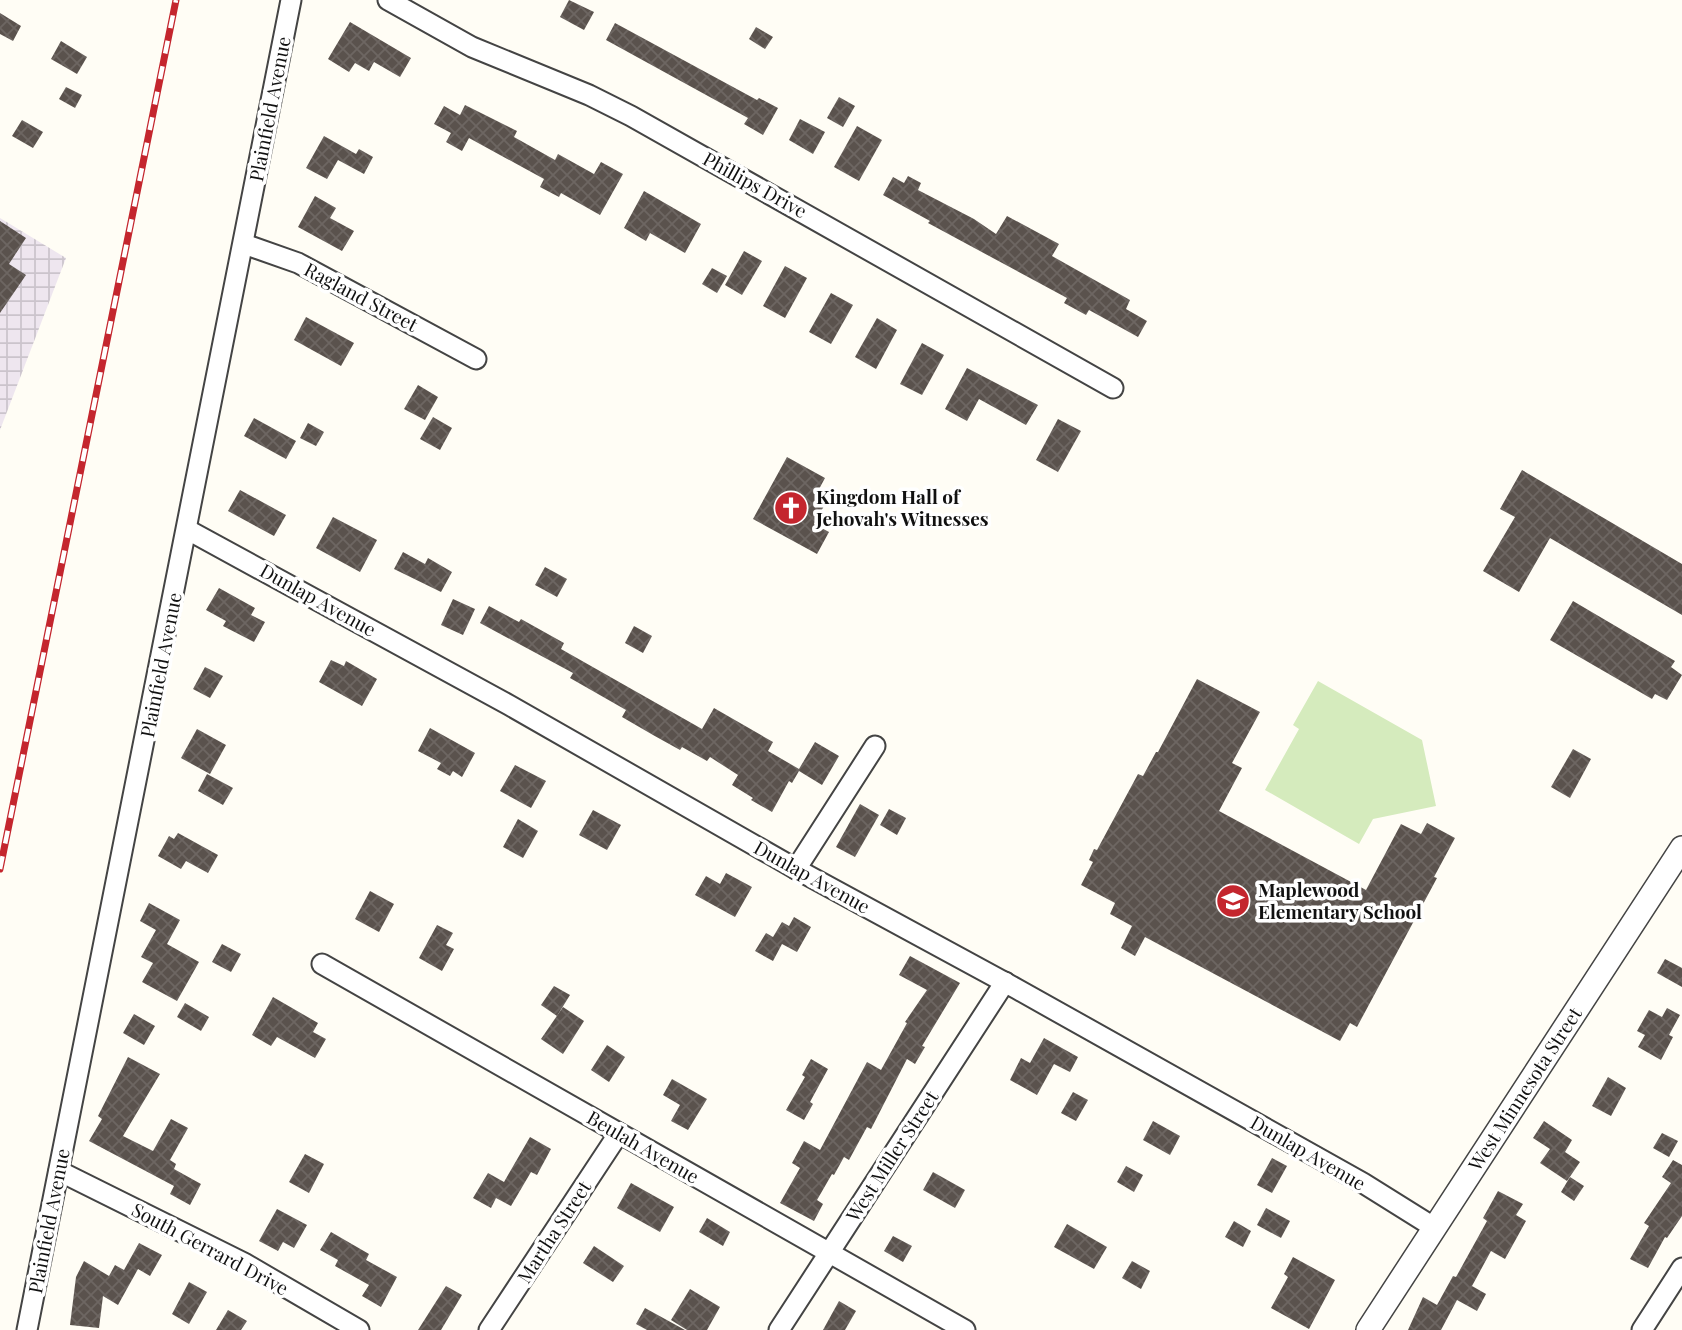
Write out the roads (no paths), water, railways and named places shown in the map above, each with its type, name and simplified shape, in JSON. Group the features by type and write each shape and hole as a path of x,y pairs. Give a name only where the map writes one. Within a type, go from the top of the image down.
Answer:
{"street":[{"name":"Plainfield Avenue","path":"27,1330 188,530 291,0"},
{"name":"Phillips Drive","path":"388,0 484,52 589,95 631,116 1113,388"},
{"name":"Ragland Street","path":"244,244 299,263 476,359"},
{"name":"Dunlap Avenue","path":"188,530 509,705 796,869 1005,982 1363,1183 1435,1228"},
{"path":"796,869 875,746"},
{"name":"West Minnesota Street","path":"1368,1330 1682,848"},
{"name":"Beulah Avenue","path":"322,964 965,1330"},
{"name":"West Miller Street","path":"779,1330 1005,982"},
{"name":"Martha Street","path":"489,1330 619,1133"},
{"name":"South Gerrard Drive","path":"60,1171 244,1263 359,1330"},
{"path":"1642,1330 1682,1268"}],"railway":[{"path":"0,869 176,0"}],"place":[{"name":"Kingdom Hall of Jehovah's Witnesses","path":"791,508"},
{"name":"Maplewood Elementary School","path":"1233,901"}]}
